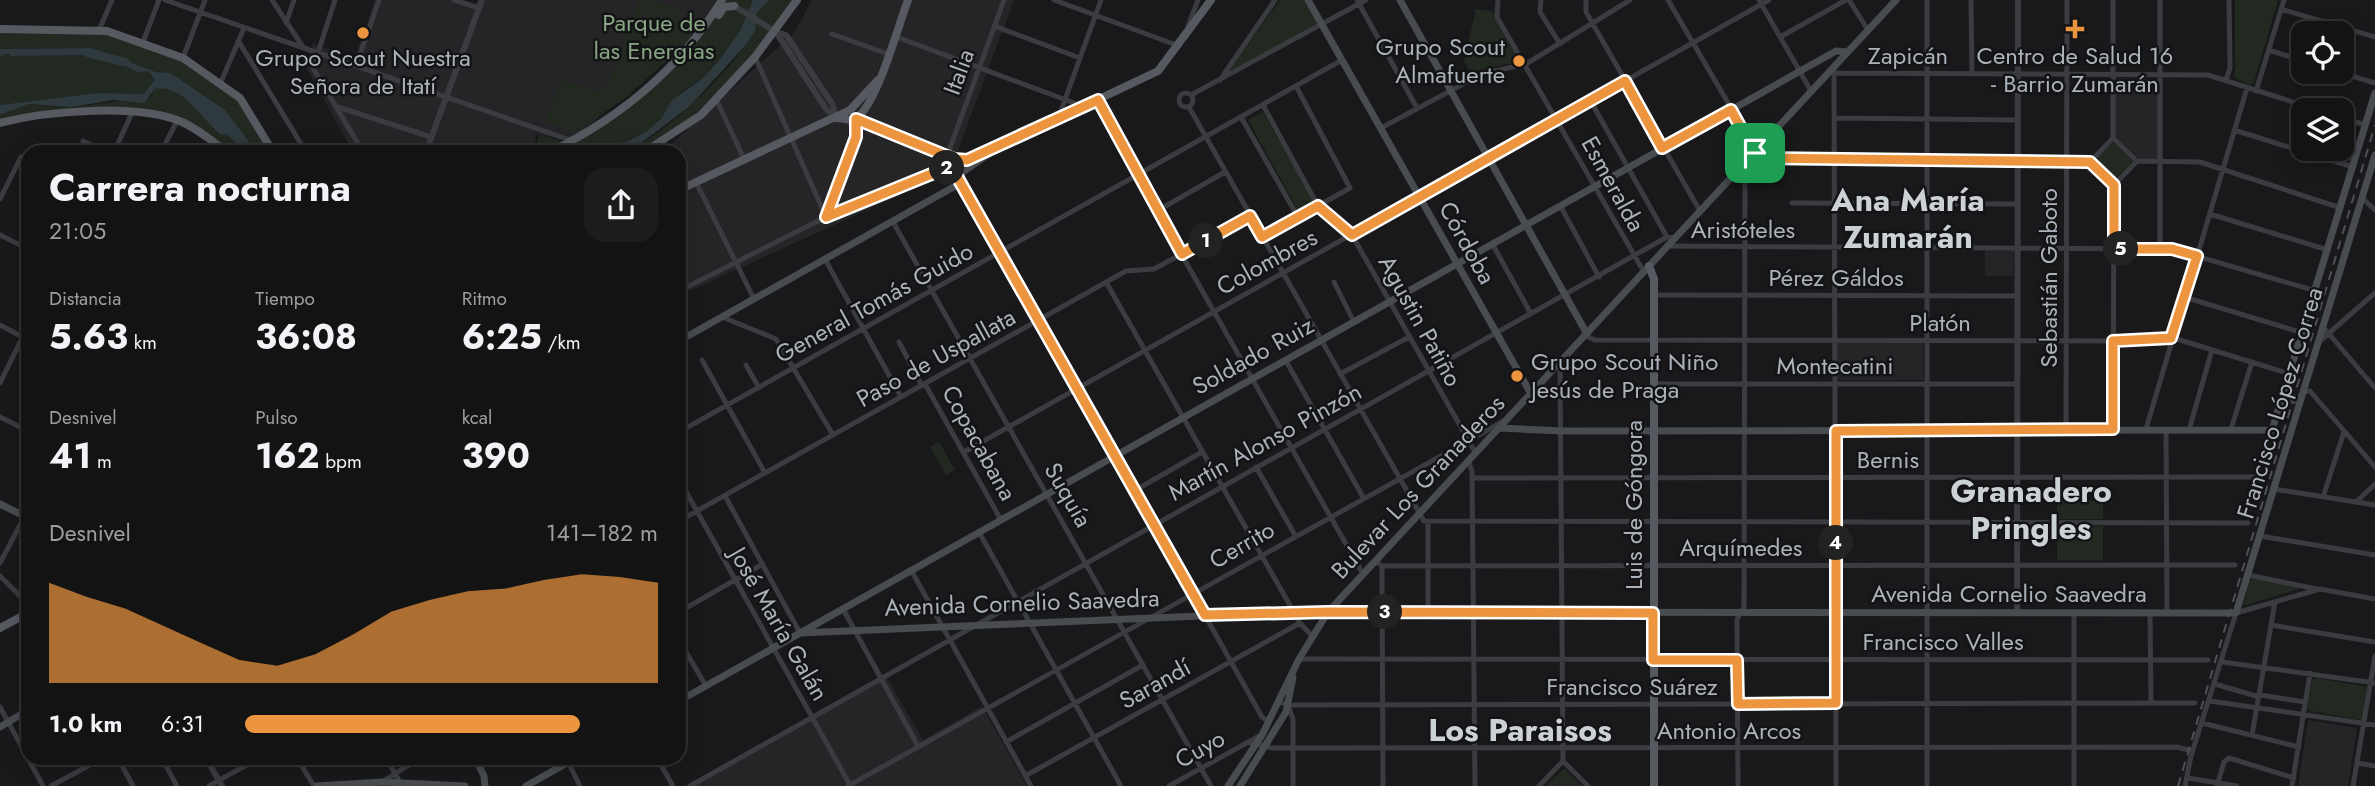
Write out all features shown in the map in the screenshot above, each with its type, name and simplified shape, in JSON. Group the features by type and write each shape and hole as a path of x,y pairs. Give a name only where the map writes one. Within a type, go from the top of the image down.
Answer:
{"main road":[{"path":"685,54 722,0"},
{"path":"655,145 698,118 755,57 797,0"},
{"path":"856,119 866,110 908,0"},
{"path":"835,117 856,119 947,156 971,159 1158,71 1211,0"},
{"name":"Córdoba","path":"1308,0 1531,394"},
{"path":"1400,0 1587,335"},
{"name":"Bulevar Los Granaderos","path":"1228,786 1262,735 1299,659 1328,612 1587,335 1668,246 1671,237 1742,167 1896,0"},
{"path":"565,145 628,106 700,41 722,9 732,4"},
{"path":"0,29 99,30 143,42 183,58 221,82 244,103 269,145"},
{"name":"Soldado Ruiz","path":"686,697 1836,51 1847,52"},
{"path":"686,187 835,117 859,103 878,80"},
{"name":"Francisco López Correa","path":"2231,429 2272,430 2375,93"},
{"path":"866,110 871,124"},
{"path":"0,124 57,112 132,113 177,121 216,145"},
{"path":"686,337 826,261 960,182 963,172 996,149"},
{"name":"Francisco López Correa","path":"2236,612 2320,341 2326,331 2375,155"},
{"name":"Luis de Góngora","path":"1647,269 1654,295 1654,786"},
{"path":"1500,428 1563,431 2231,429"},
{"path":"0,504 21,513"},
{"name":"Avenida Cornelio Saavedra","path":"800,633 1295,612 2236,612"},
{"path":"0,628 21,617"},
{"name":"Bulevar Los Granaderos","path":"1240,786 1280,724 1288,705 1294,669"},
{"path":"0,727 21,714"},
{"path":"478,765 485,786"},
{"path":"526,786 559,765"},
{"path":"315,786 382,782 464,786"}],"street":[{"path":"99,30 112,0"},
{"path":"143,42 159,0"},
{"path":"165,0 573,141"},
{"path":"183,58 205,0"},
{"path":"272,0 303,47"},
{"path":"286,23 294,0"},
{"path":"335,0 313,68 359,145"},
{"path":"454,0 479,8"},
{"path":"428,145 482,0"},
{"name":"Italia","path":"947,156 1004,0"},
{"path":"1054,0 1180,44 1198,0"},
{"path":"1058,120 1101,0"},
{"path":"1220,80 1275,0"},
{"path":"1189,107 1183,106 1180,99 1185,93 1191,95 1366,0"},
{"name":"Esmeralda","path":"1497,0 1497,16 1633,256 1647,269"},
{"path":"1541,0 1540,12 1560,44"},
{"path":"1586,0 1586,12 1700,211"},
{"path":"1381,128 1486,72 1526,64 1630,0"},
{"path":"1668,0 1755,153 1764,158 2090,162 2114,185"},
{"name":"Colombres","path":"964,452 1693,43 1760,2 1769,0"},
{"path":"1780,37 1847,0 1868,30"},
{"path":"1927,0 1927,786"},
{"path":"1971,0 1972,74"},
{"path":"2017,613 2018,0"},
{"name":"Sebastián Gaboto","path":"2066,430 2067,0"},
{"path":"2090,162 2113,138 2113,0"},
{"path":"2160,249 2161,0"},
{"path":"2225,80 2230,68 2229,0"},
{"path":"2256,92 2284,0"},
{"path":"356,66 377,1"},
{"path":"1358,2 1417,108"},
{"path":"1760,2 1811,91"},
{"path":"732,4 774,30 826,109 835,117"},
{"path":"2281,9 2375,37"},
{"path":"994,26 1080,58"},
{"path":"221,82 244,28"},
{"path":"832,34 888,54"},
{"path":"894,36 1085,107"},
{"path":"239,42 302,145"},
{"path":"2269,50 2291,57"},
{"path":"755,57 826,217"},
{"name":"General Tomás Guido","path":"686,427 1342,60"},
{"path":"1833,71 1836,786"},
{"name":"Zapicán","path":"1833,71 2208,75 2291,102"},
{"path":"2354,77 2375,83"},
{"path":"1262,237 1350,188 1296,86"},
{"path":"2146,429 2247,88"},
{"path":"1189,107 1193,102 1191,95"},
{"path":"716,99 744,159"},
{"path":"1098,100 1137,176 1363,574"},
{"path":"1590,100 1671,237"},
{"name":"Agustin Patiño","path":"1263,105 1318,206 1352,235 1465,440 1475,452"},
{"path":"335,106 431,137"},
{"path":"1189,107 1418,514 1428,522 2248,523"},
{"path":"117,145 132,113"},
{"path":"1241,117 1298,217"},
{"path":"1835,118 2017,120"},
{"path":"826,217 856,137 856,119"},
{"path":"165,145 177,121"},
{"path":"2354,122 2365,125"},
{"path":"2234,130 2353,167"},
{"path":"2113,138 2137,161 2200,162 2222,172 2341,208"},
{"path":"83,141 91,145"},
{"path":"947,156 1114,457 1262,717 1269,722"},
{"path":"2113,429 2114,185 2137,161"},
{"path":"0,200 21,165"},
{"path":"686,287 826,217 951,166"},
{"path":"1738,786 1737,620 1744,607 1745,180 1742,167"},
{"path":"1157,211 1225,172"},
{"path":"696,182 754,299"},
{"path":"2362,198 2375,210"},
{"path":"1792,203 2017,204"},
{"path":"1561,206 1599,276"},
{"path":"2210,214 2328,250"},
{"name":"Paso de Uspallata","path":"686,517 1126,271 1150,270 1250,216"},
{"name":"Suquía","path":"893,222 1211,786"},
{"path":"0,235 21,246"},
{"name":"Martín Alonso Pinzón","path":"690,786 1671,237"},
{"path":"1493,245 1531,314"},
{"name":"Aristóteles","path":"1668,246 2160,249 2197,256 2316,292"},
{"name":"Copacabana","path":"826,261 901,397"},
{"path":"1107,282 1300,623 1312,636"},
{"path":"1334,282 1354,322"},
{"path":"2375,293 2326,331 2375,388"},
{"name":"Pérez Gáldos","path":"1654,295 2018,296"},
{"path":"2184,297 2303,334"},
{"path":"722,317 776,339 833,435"},
{"path":"0,325 21,336"},
{"name":"Platón","path":"1587,335 1595,340 2113,341 2171,338 2290,374"},
{"path":"1340,374 1409,337"},
{"name":"Copacabana","path":"899,342 1001,520"},
{"path":"0,383 21,345"},
{"path":"2189,430 2212,350"},
{"path":"702,359 765,473"},
{"path":"1286,361 1363,497"},
{"path":"2231,429 2252,362"},
{"path":"1539,786 1563,761 1563,431 1560,363"},
{"path":"746,365 759,388"},
{"name":"Montecatini","path":"1653,384 2017,384"},
{"path":"2283,398 2294,402 2304,392 2310,391 2375,467"},
{"path":"0,417 21,428"},
{"name":"Cerrito","path":"850,785 1465,440 1508,419"},
{"path":"2166,430 2166,613"},
{"path":"2323,497 2344,432"},
{"path":"1134,491 1202,452"},
{"path":"1468,460 1472,478 1475,566 1475,786"},
{"path":"1256,467 1296,535"},
{"name":"Bernis","path":"1472,478 2262,477"},
{"path":"2356,502 2375,484"},
{"path":"2274,489 2375,505"},
{"name":"José María Galán","path":"686,492 850,785"},
{"path":"725,496 800,633"},
{"path":"1428,522 1428,612"},
{"path":"0,564 21,526"},
{"name":"Copacabana","path":"979,532 1121,786"},
{"path":"2260,536 2375,555"},
{"path":"1375,561 1382,566 1383,786"},
{"path":"686,608 763,564"},
{"name":"Arquímedes","path":"1382,566 2235,565"},
{"path":"911,570 1031,786"},
{"path":"2248,575 2320,589"},
{"path":"0,576 21,597"},
{"name":"Avenida Cornelio Saavedra","path":"2236,612 2320,589 2375,599"},
{"path":"2252,735 2275,602"},
{"path":"843,609 918,746"},
{"name":"Francisco López Correa","path":"2185,786 2192,751 2236,612"},
{"path":"2074,613 2074,786"},
{"path":"2150,613 2151,704"},
{"name":"Sarandí","path":"1026,776 1300,623"},
{"path":"2271,625 2375,642"},
{"path":"686,652 706,686"},
{"path":"2353,786 2373,683 2375,656"},
{"name":"Francisco Valles","path":"1299,659 2208,660"},
{"path":"2222,662 2373,683"},
{"path":"1006,742 1143,665"},
{"path":"2292,786 2310,673"},
{"path":"2215,684 2260,696 2305,702"},
{"path":"2210,701 2257,710 2375,725"},
{"name":"Francisco Suárez","path":"1279,702 1288,705 2195,703"},
{"path":"1288,705 1292,726 1293,786"},
{"path":"0,708 21,746"},
{"path":"2202,723 2299,747"},
{"path":"1280,724 1292,726"},
{"name":"Cuyo","path":"1169,786 1262,735"},
{"name":"Cuyo","path":"1248,742 1266,747"},
{"name":"Antonio Arcos","path":"1266,747 2177,747 2192,751"},
{"path":"2217,784 2224,761 2229,758 2294,778"},
{"path":"1563,761 1588,786"},
{"path":"2357,763 2375,766"},
{"path":"32,765 43,786"},
{"path":"51,786 90,765"},
{"path":"122,765 133,786"},
{"path":"210,765 221,783"},
{"path":"209,786 221,783 248,765"},
{"path":"302,765 315,786"},
{"path":"390,765 400,782"},
{"path":"382,782 407,765"},
{"path":"570,765 580,786"},
{"path":"661,765 673,786"},
{"path":"166,766 177,786"},
{"path":"2188,778 2237,786"}],"shaded area":[{"path":"375,0 464,0 476,4 478,0 717,0 698,35 569,142 537,133 534,145 349,145 307,69 313,44 355,57"},
{"path":"753,0 769,0 757,13 755,31 744,47 690,106 639,145 613,145 647,131 661,119 672,100 703,78 740,31"},
{"path":"812,0 1014,0 950,172 686,293 686,145 670,145 794,33"},
{"path":"92,48 156,72 171,73 225,110 252,145 238,145 226,134 221,135 183,97 165,89 155,89 144,103 114,100 71,107 29,104 0,115 0,105 97,93 143,94 155,80 148,71 137,72 106,55 11,56 9,53 0,57 0,49"},
{"path":"2115,78 2159,79 2159,159 2140,159 2115,137"},
{"path":"1985,250 2014,251 2013,276 1985,276"},
{"path":"1837,343 1923,343 1923,380 1837,380"},
{"path":"885,674 923,740 982,706 1027,786 685,786"},
{"path":"2308,720 2357,728 2348,786 2298,786"}],"green space":[{"name":"Parque de las Energías","path":"639,0 651,0 684,10 678,22 692,38 624,99 573,132 545,122 562,80 598,91 607,87"},
{"path":"722,0 753,0 740,31 720,59 703,78 681,92 661,119 647,131 616,145 561,145 651,85"},
{"path":"769,0 797,0 749,64 710,106 668,139 657,145 638,145 690,106 721,75 745,46 764,4"},
{"path":"1280,0 1304,0 1318,24 1228,72"},
{"path":"2235,0 2278,0 2254,82 2250,85 2235,78"},
{"path":"1476,9 1492,11 1522,62 1485,68 1472,75 1464,61"},
{"path":"0,29 99,30 183,58 228,87 268,145 252,145 225,110 171,73 156,72 91,48 0,49"},
{"path":"9,53 11,56 106,55 148,71 155,80 143,94 97,93 0,105 0,57"},
{"path":"155,88 170,88 203,113 213,129 226,134 238,145 217,145 184,123 133,113 57,112 0,123 0,115 29,104 71,107 151,97"},
{"path":"1263,112 1315,204 1299,212 1248,120"},
{"path":"539,134 566,143 561,145 537,145"},
{"path":"2113,142 2133,161 2113,181 2093,162"},
{"path":"939,442 955,470 946,475 930,447"},
{"path":"2057,500 2103,501 2103,519 2057,519"},
{"path":"2057,526 2103,526 2103,560 2057,560"},
{"path":"2253,579 2305,587 2243,606 2249,582"},
{"path":"2317,678 2367,687 2362,720 2310,711 2307,707 2312,680"},
{"path":"1564,768 1582,786 1546,786"}],"waterway":[{"path":"88,53 125,62"}],"railway":[{"path":"2178,786 2375,125"}],"place":[{"name":"Centro de Salud 16 - Barrio Zumarán","path":"2075,29"},
{"name":"Grupo Scout Nuestra Señora de Itatí","path":"363,33"},
{"name":"Grupo Scout Almafuerte","path":"1519,61"},
{"name":"Grupo Scout Niño Jesús de Praga","path":"1517,376"}],"district":[{"name":"Ana María Zumarán","path":"1908,218"},
{"name":"Granadero Pringles","path":"2031,510"},
{"name":"Los Paraisos","path":"1520,730"}],"route":[{"path":"1625,81 1662,148 1731,110 1755,153 1764,158 1828,158 1846,161 2090,162 2114,185 2114,249 2172,249 2197,256 2171,338 2113,341 2113,429 1836,431 1836,703 1738,704 1737,660 1653,660 1653,613 1295,612 1205,615 951,166 826,217 858,132 856,119 954,159 967,160 1098,100 1137,176 1182,254 1250,216 1262,237 1318,206 1352,235 1625,81"}]}
